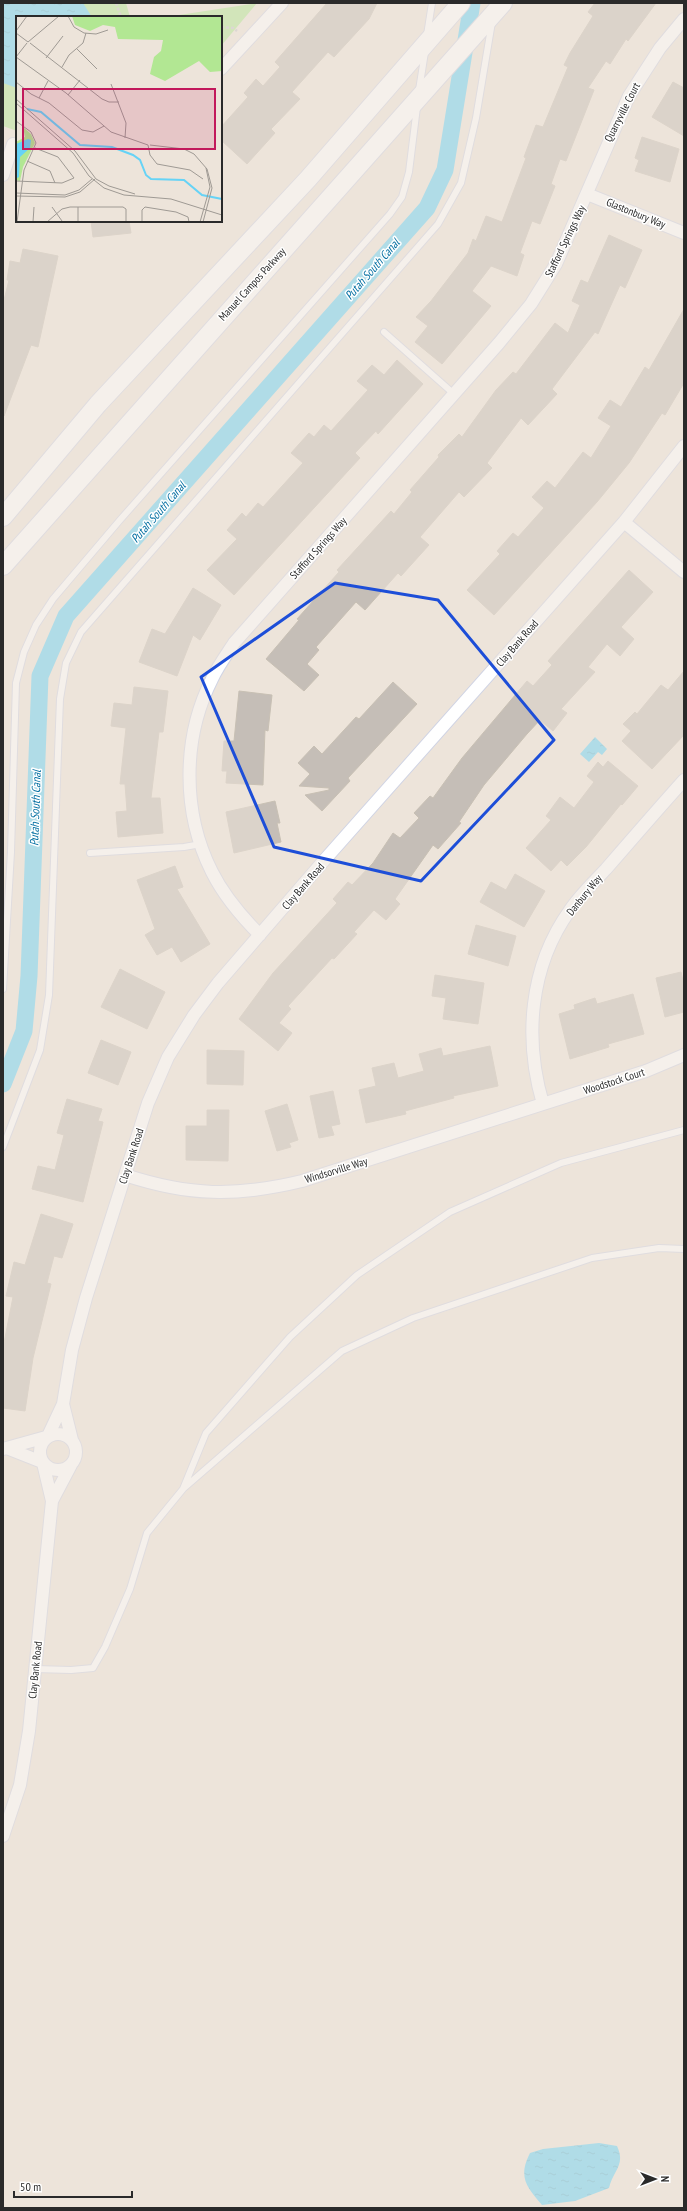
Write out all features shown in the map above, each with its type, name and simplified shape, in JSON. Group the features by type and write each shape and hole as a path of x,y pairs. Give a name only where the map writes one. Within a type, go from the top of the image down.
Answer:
{"main road":[{"path":"3,517 98,404 308,178 456,10"},
{"name":"Manuel Campos Parkway","path":"3,566 222,318 418,101 494,11"}],"street":[{"path":"222,68 282,3"},
{"name":"Quarryville Court","path":"587,194 606,144 629,96 660,48 684,19"},
{"path":"3,175 11,143"},
{"name":"Glastonbury Way","path":"587,194 684,233"},
{"name":"Stafford Springs Way","path":"260,935 226,896 211,872 201,844 192,811 189,778 191,743 197,717 212,678 234,643 454,394 531,304 556,264 587,194"},
{"name":"Clay Bank Road","path":"3,1836 20,1785 29,1730 52,1501 43,1463 39,1453 40,1447 47,1437 63,1404 72,1350 86,1298 148,1104 168,1057 194,1015 218,983 624,522 684,446"},
{"path":"624,522 684,572"},
{"name":"Danbury Way","path":"543,1104 533,1065 531,1028 535,991 549,947 570,910 684,780"},
{"name":"Woodstock Court","path":"543,1104 646,1071 684,1055"},
{"name":"Windsorville Way","path":"125,1175 169,1188 206,1192 238,1192 270,1189 302,1181 543,1104"},
{"name":"Clay Bank Road","path":"52,1501 76,1453 63,1404"},
{"path":"6,1449 61,1434 72,1440"},
{"path":"6,1449 43,1463 52,1470 59,1470 71,1465"}],"lane":[{"path":"3,989 16,683 24,652 36,625 53,599 115,526 390,214 402,197 409,172 432,3"},
{"path":"3,1147 40,1050 49,995 60,699 66,663 86,626 438,224 460,183 476,118 494,11"},
{"path":"384,332 454,394"},
{"path":"90,853 184,847 201,844"},
{"path":"183,1489 206,1433 290,1337 357,1275 457,1209 562,1163 684,1130"},
{"path":"35,1669 71,1670 93,1668 105,1647 130,1589 147,1532 183,1489 342,1351 413,1318 592,1258 659,1248 684,1249"}],"path":[{"path":"116,3 121,16"}],"highlighted area":[{"path":"335,583 438,600 554,740 421,881 274,847 201,677"}],"green space":[{"path":"3,3 126,3 130,16 16,16 16,131 3,126"},
{"path":"257,3 222,45 222,16 172,16"}],"water":[{"path":"3,3 83,3 91,16 16,16 16,88 3,83"},
{"path":"595,737 607,749 602,755 598,752 589,762 580,754"},
{"path":"599,2143 617,2146 619,2153 620,2158 618,2168 609,2188 575,2201 542,2205 528,2187 524,2175 526,2161 530,2153 543,2149"}],"building":[{"path":"327,3 377,3 369,19 334,57 328,52 292,92 300,99 271,129 275,133 247,164 222,141 222,126 248,97 244,93 256,79 263,86 280,67 275,62"},
{"path":"595,3 656,3 628,41 626,39 610,64 606,61 588,88 594,90 566,161 560,159 551,184 555,186 540,224 532,221 520,253 524,255 517,276 491,266 472,291 491,306 442,364 415,342 428,326 416,317 431,301 468,253 473,239 476,241 486,216 502,222 526,158 524,157 536,125 543,127 568,67 564,65 593,16 588,12"},
{"path":"673,82 684,88 684,136 652,117"},
{"path":"642,137 679,149 670,182 635,171 639,160 635,158"},
{"path":"91,222 129,222 131,233 93,237"},
{"path":"609,235 642,250 625,288 620,285 598,334 595,332 552,389 557,394 528,425 521,418 487,463 492,468 464,497 459,492 420,537 429,545 401,576 398,573 365,610 356,602 316,647 319,650 307,664 319,675 304,691 266,659 299,620 297,619 339,572 337,570 391,511 394,514 412,492 410,490 439,457 438,455 459,434 462,437 496,390 513,372 516,374 555,323 568,333 580,305 572,301 581,280 588,283"},
{"path":"23,249 58,256 38,347 31,345 4,416 3,304 9,280 7,280 10,261 20,263"},
{"path":"684,309 684,383 665,415 662,413 629,463 597,502 494,615 467,590 500,554 497,551 513,533 518,537 544,508 532,497 547,481 555,488 583,452 591,458 611,426 598,418 610,400 621,407 645,367 649,370"},
{"path":"397,360 423,384 378,434 376,431 355,453 360,458 234,595 207,570 237,539 227,530 242,513 246,517 258,503 263,507 303,463 291,453 309,433 314,437 324,425 331,431 368,390 357,381 372,365 384,375"},
{"path":"629,570 653,592 621,627 634,639 620,656 607,644 588,667 595,672 561,709 567,713 553,731 540,720 484,785 459,822 461,823 438,849 433,845 395,899 400,904 386,920 374,910 354,932 357,934 334,959 332,958 288,1006 291,1009 279,1023 292,1033 278,1051 239,1019 273,973 337,903 333,899 348,882 352,885 373,863 393,833 400,838 419,818 414,813 430,796 433,798 462,758 527,681 533,686 552,665 548,661"},
{"path":"193,588 221,605 200,640 193,635 177,676 139,662 152,629 165,634"},
{"path":"684,671 684,735 652,769 622,741 631,731 623,724 635,712 637,714 661,685 668,690"},
{"path":"393,682 417,704 348,778 350,781 322,811 305,795 329,790 329,788 299,786 310,774 298,763 314,746 322,754 356,717 359,719"},
{"path":"134,687 168,691 163,732 159,732 151,798 160,798 163,833 118,837 116,812 127,811 125,784 120,784 126,728 111,726 114,703 132,705"},
{"path":"239,691 272,695 268,731 265,730 263,785 226,783 227,771 222,771 224,741 234,741"},
{"path":"608,761 638,786 622,805 621,804 586,847 567,866 561,860 551,871 526,848 551,820 546,816 560,797 574,808 594,782 587,776 598,762 603,767"},
{"path":"275,801 280,823 277,823 281,842 234,853 226,812"},
{"path":"175,866 183,887 177,889 210,944 181,962 172,947 157,955 145,935 155,929 137,880"},
{"path":"515,874 545,891 524,927 480,902 491,882 506,890"},
{"path":"476,925 516,936 508,966 468,954"},
{"path":"120,969 165,992 147,1029 101,1007"},
{"path":"681,972 684,985 684,1012 665,1017 656,978"},
{"path":"435,975 484,983 478,1024 443,1019 446,998 432,996"},
{"path":"633,994 644,1034 608,1044 609,1047 570,1059 559,1014 575,1009 574,1005 595,998 597,1004"},
{"path":"101,1040 131,1052 118,1085 88,1073"},
{"path":"490,1046 498,1086 453,1096 454,1098 405,1111 406,1114 366,1123 359,1090 376,1086 372,1068 394,1063 398,1078 424,1071 419,1054 441,1048 443,1056"},
{"path":"207,1050 244,1051 243,1085 207,1084"},
{"path":"333,1091 340,1124 331,1126 334,1135 319,1138 310,1096"},
{"path":"67,1099 102,1109 98,1121 103,1122 83,1202 32,1189 38,1166 55,1170 64,1135 57,1133"},
{"path":"287,1104 298,1140 289,1143 291,1147 277,1151 265,1111"},
{"path":"207,1110 229,1110 228,1161 186,1160 186,1126 207,1126"},
{"path":"41,1214 73,1224 62,1258 54,1256 47,1283 51,1284 33,1358 25,1411 3,1408 3,1348 13,1297 6,1296 14,1262 25,1265"}],"waterway":[{"name":"Putah South Canal","path":"3,1084 24,1031 29,976 40,676 66,616 427,208 445,170 472,3"}]}
